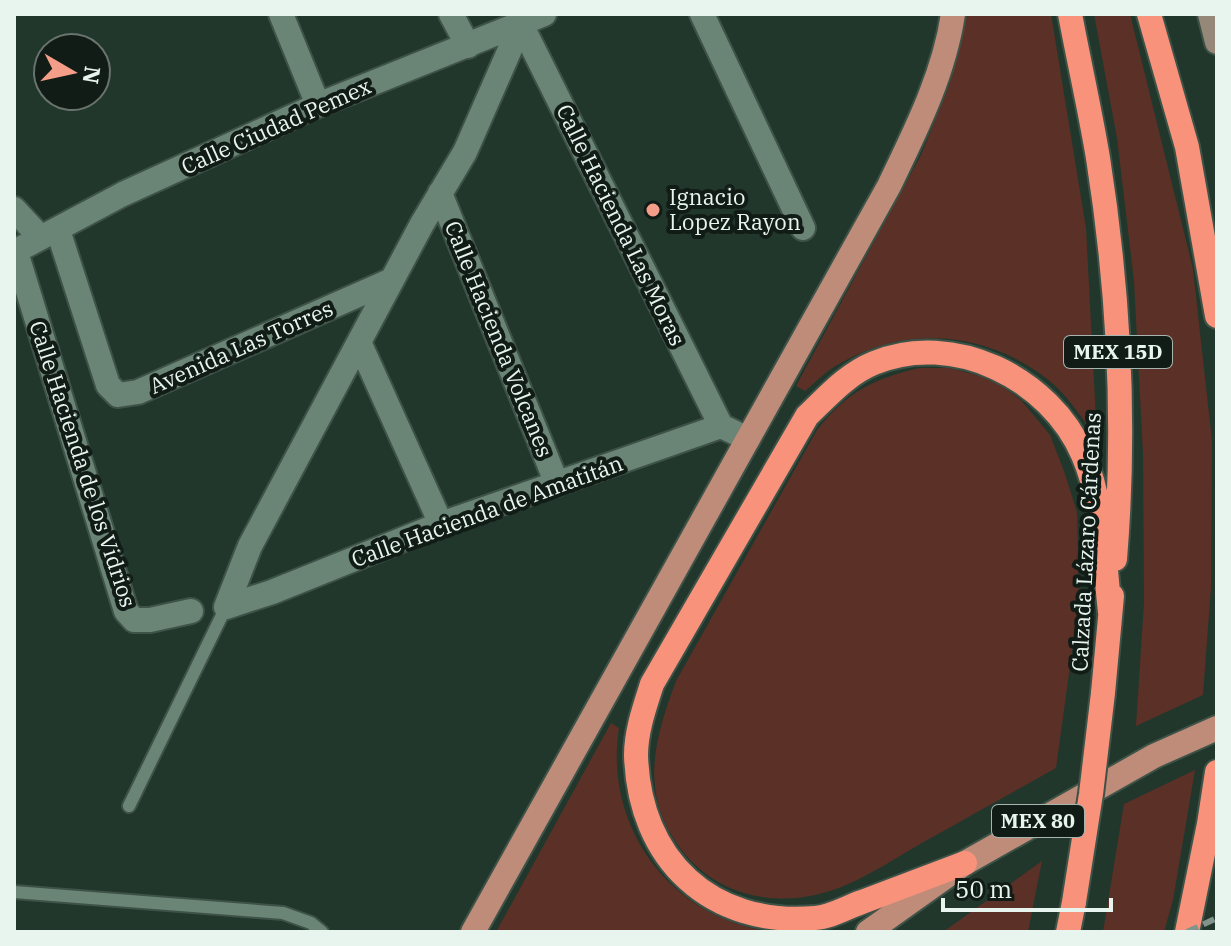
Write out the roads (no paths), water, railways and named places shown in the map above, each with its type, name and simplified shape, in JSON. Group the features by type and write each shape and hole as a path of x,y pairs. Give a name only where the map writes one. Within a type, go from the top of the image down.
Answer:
{"highway":[{"name":"Calzada Lázaro Cárdenas","path":"1068,932 1091,794 1103,693 1122,428 1115,303 1098,158 1070,14"},
{"path":"1149,14 1187,147 1217,236"},
{"path":"1187,147 1217,316"},
{"path":"965,863 820,918 784,920 749,915 689,884 668,856 649,819 640,789 636,753 642,716 652,684 807,416 850,377 872,363 893,357 912,353 967,356 1004,371 1049,406 1072,434 1085,458 1098,509 1110,612"},
{"path":"1187,932 1217,772"}],"main road":[{"path":"473,932 889,186 924,114 950,34 953,14"},
{"path":"1210,14 1217,42"},
{"name":"MEX 80","path":"868,932 965,863 1154,756 1217,728"}],"street":[{"path":"281,14 318,105"},
{"path":"451,14 468,46"},
{"name":"Calle Ciudad Pemex","path":"15,252 123,194 318,105 544,14"},
{"path":"702,14 803,228"},
{"name":"Avenida Las Torres","path":"226,607 250,546 392,280 465,152 521,24"},
{"name":"Calle Hacienda Las Moras","path":"521,24 721,426"},
{"name":"Calle Hacienda Volcanes","path":"440,193 557,484"},
{"path":"14,209 49,234"},
{"name":"Avenida Las Torres","path":"49,234 108,385 118,395 138,392 392,280"},
{"name":"Calle Hacienda de los Vidrios","path":"15,252 126,611 134,620 150,620 191,611"},
{"path":"359,342 441,524"},
{"path":"721,426 748,439"},
{"name":"Calle Hacienda de Amatitán","path":"226,607 272,592 441,524 721,426"}],"lane":[{"path":"129,806 226,607"},
{"path":"14,892 283,913 311,923 322,932"}],"railway":[{"path":"1187,932 1217,918"}],"place":[{"name":"Ignacio Lopez Rayon","path":"653,210"}]}
